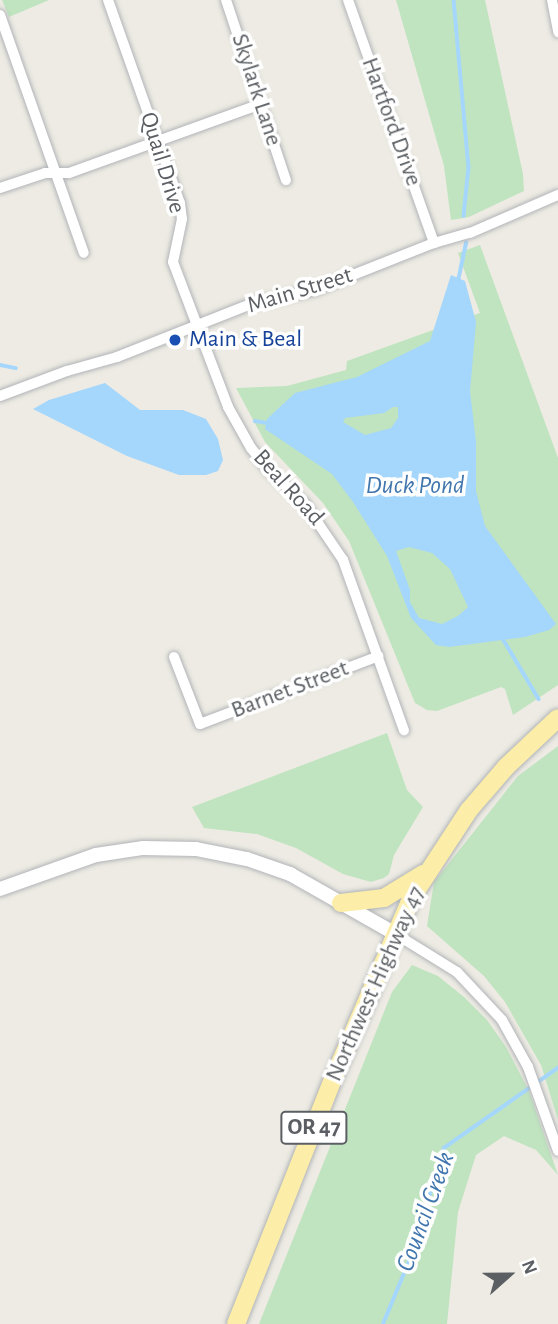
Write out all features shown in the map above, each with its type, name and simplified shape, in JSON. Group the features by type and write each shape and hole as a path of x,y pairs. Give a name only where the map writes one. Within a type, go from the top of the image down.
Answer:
{"main road":[{"name":"Northwest Highway 47","path":"236,1324 394,933 426,872 468,810 506,767 558,718"},
{"path":"341,903 384,898 426,872"}],"street":[{"name":"Quail Drive","path":"108,0 181,210 173,262 196,327"},
{"name":"Skylark Lane","path":"226,0 286,180"},
{"name":"Hartford Drive","path":"348,0 435,243"},
{"path":"552,0 558,32"},
{"path":"0,15 84,253"},
{"path":"0,188 56,172 69,173 261,104"},
{"name":"Main Street","path":"0,397 196,327 251,304 315,290 435,243 470,233 558,195"},
{"name":"Beal Road","path":"196,327 228,407 251,448 269,470 305,504 343,560 404,730"},
{"name":"Barnet Street","path":"174,657 200,724 379,656"},
{"path":"0,889 83,859 127,850 167,847 226,854 290,874 445,964 478,991 502,1020 528,1067 558,1151"}],"green space":[{"path":"2,0 49,0 9,17"},
{"path":"396,0 485,0 523,174 524,191 469,217 451,220 444,166"},
{"path":"480,245 558,458 558,685 513,715 505,689 501,687 437,711 427,710 415,703 349,541 323,503 265,442 236,388 287,386 346,370 347,361 480,313 458,253"},
{"path":"387,733 407,790 423,807 394,855 389,874 384,878 371,882 343,874 296,848 257,834 204,828 192,807"},
{"path":"558,746 558,1120 541,1065 505,1002 484,976 427,926 434,882 518,776"},
{"path":"412,965 438,976 464,997 487,1020 506,1047 529,1091 558,1175 536,1150 504,1136 476,1155 458,1212 447,1324 259,1324 392,992"}],"water":[{"name":"Duck Pond","path":"451,275 465,281 476,322 470,391 476,442 476,491 485,526 556,624 549,630 525,637 449,647 436,645 411,618 387,556 332,474 265,429 267,419 295,393 357,377 430,341","holes":["398,407 398,418 391,428 365,435 343,422 345,418 384,413","409,547 432,553 450,569 468,607 458,616 442,624 419,618 410,602 410,590 396,551"]},
{"path":"105,383 140,410 183,410 206,419 218,439 223,460 218,471 206,475 179,475 127,456 33,409 49,400"}],"waterway":[{"path":"454,0 469,167 464,216"},
{"path":"458,281 466,243"},
{"path":"0,365 16,368"},
{"path":"255,421 268,423"},
{"path":"502,637 539,699"},
{"name":"Council Creek","path":"383,1324 410,1259 444,1148 558,1068"}],"place":[{"name":"Main & Beal","path":"175,340"}]}
